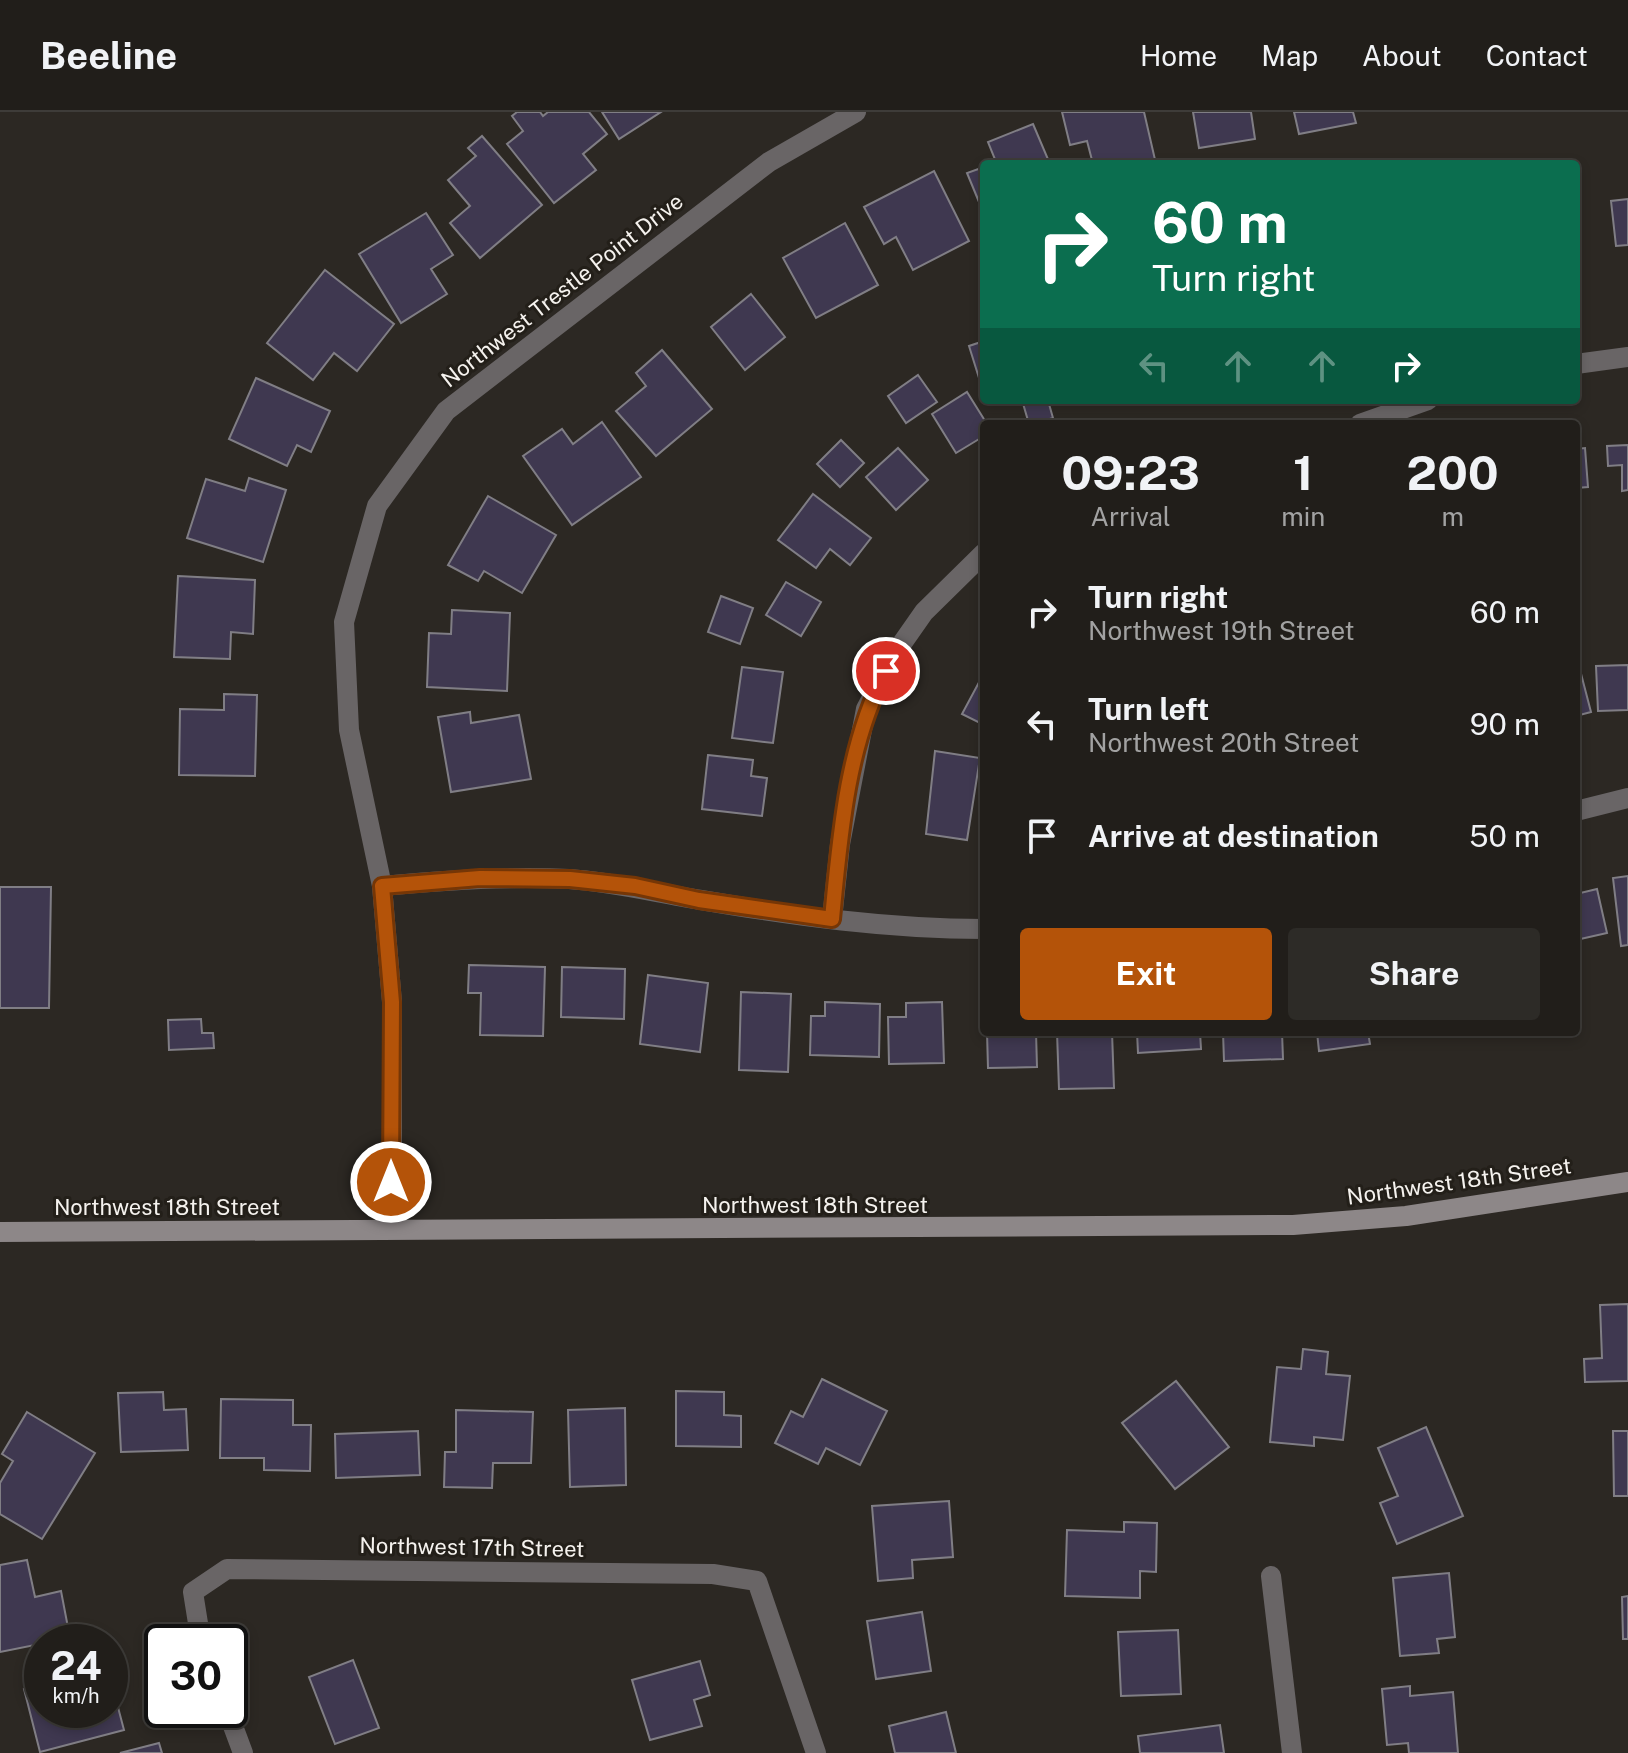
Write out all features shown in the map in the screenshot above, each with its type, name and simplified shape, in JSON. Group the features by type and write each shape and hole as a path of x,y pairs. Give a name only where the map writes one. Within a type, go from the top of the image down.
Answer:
{"street":[{"name":"Northwest Trestle Point Drive","path":"392,1229 392,1002 382,886 349,730 344,622 377,506 446,411 769,162 856,112"},
{"path":"1580,363 1628,357"},
{"path":"1371,420 1417,404"},
{"path":"832,919 840,844 866,709 896,652 924,612 980,557"},
{"path":"1580,810 1628,798"},
{"path":"382,886 480,878 570,879 635,886 699,900 832,919 930,929 980,929"},
{"name":"Northwest 18th Street","path":"0,1232 1293,1225 1406,1216 1628,1182"},
{"name":"Northwest 17th Street","path":"198,1624 193,1592 227,1569 713,1574 757,1581 816,1753"},
{"path":"1271,1576 1292,1753"},
{"path":"234,1728 243,1753"}],"building":[{"path":"517,112 540,112 543,116 548,112 589,112 607,134 583,154 596,170 554,203 507,144 523,131 512,116"},
{"path":"602,112 661,112 619,139"},
{"path":"1062,112 1144,112 1155,160 1092,160 1087,141 1070,145"},
{"path":"1193,112 1251,112 1255,139 1199,148"},
{"path":"1294,112 1353,112 1356,123 1299,134"},
{"path":"1033,124 1048,160 995,160 988,142"},
{"path":"482,136 542,205 480,258 450,223 470,206 448,180 476,156 468,148"},
{"path":"980,168 980,204 967,173"},
{"path":"934,171 969,241 913,270 896,237 884,244 864,207"},
{"path":"1628,199 1628,245 1616,246 1611,201"},
{"path":"426,213 453,255 431,269 447,294 401,323 359,254"},
{"path":"845,223 878,285 816,318 783,258"},
{"path":"325,270 394,324 357,371 334,353 313,380 267,343"},
{"path":"751,294 785,337 745,370 711,327"},
{"path":"980,342 979,378 969,346"},
{"path":"662,350 712,409 656,456 616,411 646,386 636,373"},
{"path":"918,375 937,402 906,423 888,396"},
{"path":"256,378 330,411 311,452 297,445 287,466 229,439"},
{"path":"967,392 984,420 980,420 980,438 956,453 932,414"},
{"path":"1023,404 1049,404 1053,418 1028,420"},
{"path":"602,422 641,477 572,525 523,456 562,429 573,444"},
{"path":"841,440 864,463 840,487 817,464"},
{"path":"1628,445 1628,490 1622,491 1622,465 1608,466 1607,446"},
{"path":"898,448 928,480 896,510 866,477"},
{"path":"1585,448 1588,487 1580,488 1580,449"},
{"path":"249,478 286,490 263,562 187,538 206,479 245,491"},
{"path":"813,494 871,538 850,565 830,549 816,568 778,540"},
{"path":"488,496 556,535 522,593 484,571 478,581 448,565"},
{"path":"178,576 255,580 253,634 231,632 230,659 174,657"},
{"path":"786,582 821,602 801,636 766,615"},
{"path":"721,596 753,608 740,644 708,632"},
{"path":"452,610 510,613 507,691 427,687 429,633 451,634"},
{"path":"1628,665 1628,710 1598,711 1596,666"},
{"path":"742,667 783,672 773,743 732,738"},
{"path":"1580,670 1591,712 1580,715"},
{"path":"980,680 980,723 962,714"},
{"path":"224,694 257,695 255,776 179,775 180,709 224,710"},
{"path":"470,712 471,723 519,715 531,779 451,792 438,717"},
{"path":"935,751 980,758 967,840 926,834"},
{"path":"708,755 753,760 751,776 767,778 762,816 702,809"},
{"path":"1628,876 1628,945 1621,946 1613,878"},
{"path":"0,887 51,887 49,1008 0,1008"},
{"path":"1597,889 1607,933 1580,939 1580,893"},
{"path":"469,965 545,967 543,1036 480,1035 481,993 468,993"},
{"path":"562,967 625,969 624,1019 561,1017"},
{"path":"648,975 708,983 700,1052 640,1044"},
{"path":"741,992 791,994 788,1072 739,1070"},
{"path":"825,1002 880,1004 879,1057 810,1055 811,1016 825,1016"},
{"path":"942,1002 944,1063 889,1064 888,1017 906,1017 906,1003"},
{"path":"201,1019 202,1033 213,1033 214,1048 169,1050 168,1020"},
{"path":"987,1036 1036,1036 1037,1067 988,1068"},
{"path":"1057,1036 1112,1036 1114,1088 1059,1089"},
{"path":"1137,1036 1200,1036 1201,1049 1138,1053"},
{"path":"1223,1036 1282,1036 1283,1059 1224,1061"},
{"path":"1317,1036 1369,1036 1370,1044 1319,1051"},
{"path":"1628,1304 1628,1381 1585,1382 1584,1359 1602,1358 1600,1305"},
{"path":"1303,1349 1328,1352 1326,1374 1350,1376 1343,1440 1314,1437 1314,1446 1270,1442 1277,1367 1301,1369"},
{"path":"822,1379 887,1411 860,1465 826,1448 818,1464 775,1443 791,1411 803,1417"},
{"path":"1176,1381 1229,1447 1175,1489 1122,1423"},
{"path":"676,1391 724,1392 724,1415 741,1416 741,1447 676,1446"},
{"path":"163,1392 164,1410 186,1409 188,1450 121,1452 118,1393"},
{"path":"221,1399 293,1400 293,1425 311,1425 310,1471 264,1470 264,1458 220,1458"},
{"path":"625,1408 626,1485 570,1487 568,1410"},
{"path":"456,1410 533,1412 531,1463 493,1463 492,1488 444,1487 445,1452 456,1452"},
{"path":"27,1412 95,1453 42,1539 0,1514 0,1483 13,1461 2,1454"},
{"path":"1426,1427 1463,1516 1397,1544 1380,1503 1398,1496 1378,1448"},
{"path":"418,1431 420,1475 336,1478 335,1434"},
{"path":"1613,1431 1628,1431 1628,1496 1614,1496"},
{"path":"949,1501 953,1557 912,1560 913,1578 878,1581 872,1506"},
{"path":"1124,1522 1157,1523 1156,1572 1140,1571 1140,1598 1065,1596 1067,1530 1124,1532"},
{"path":"27,1560 35,1597 61,1591 67,1624 24,1624 24,1647 0,1652 0,1565"},
{"path":"1449,1573 1455,1637 1437,1639 1439,1653 1400,1656 1393,1578"},
{"path":"1628,1596 1628,1639 1623,1639 1622,1597"},
{"path":"922,1612 931,1671 876,1679 867,1621"},
{"path":"1178,1630 1181,1694 1121,1696 1118,1632"},
{"path":"353,1660 379,1728 335,1744 309,1677"},
{"path":"700,1661 710,1695 694,1700 702,1726 650,1740 632,1680"},
{"path":"1410,1686 1410,1696 1453,1692 1458,1753 1409,1753 1408,1743 1387,1745 1382,1689"},
{"path":"946,1712 956,1753 895,1753 889,1726"},
{"path":"1220,1725 1224,1753 1140,1753 1138,1736"},
{"path":"34,1728 123,1728 124,1730 40,1752"},
{"path":"159,1743 162,1753 120,1753"}],"route":[{"path":"391,1182 392,1002 382,886 480,878 570,879 635,886 699,900 832,919 840,844 866,709 886,671"}]}
